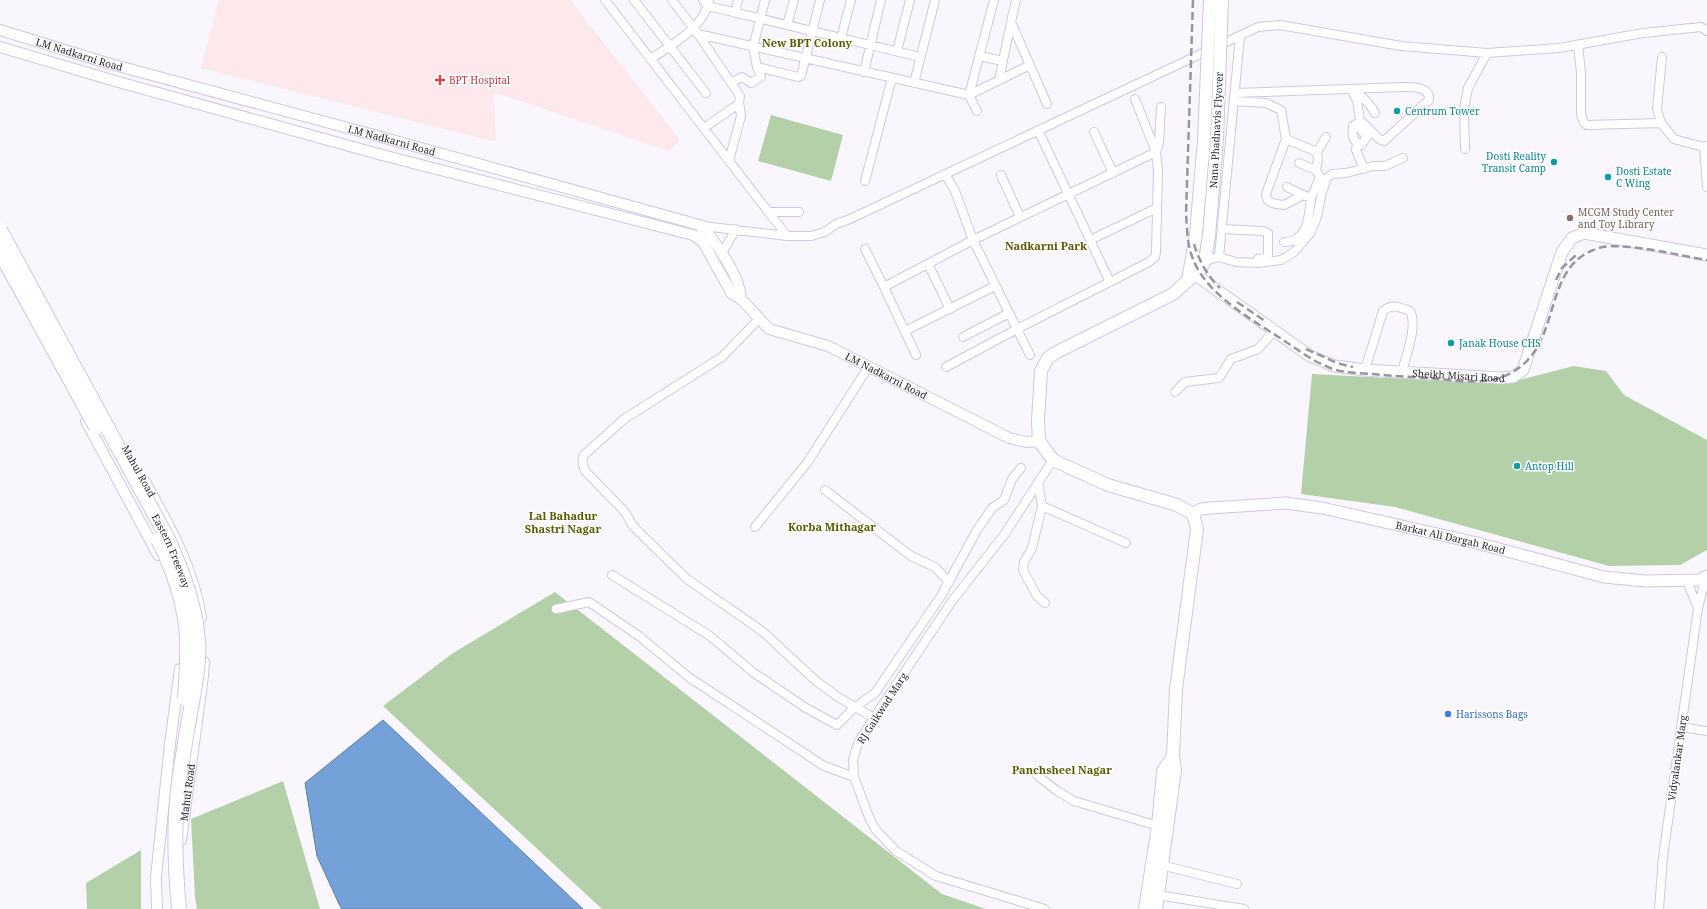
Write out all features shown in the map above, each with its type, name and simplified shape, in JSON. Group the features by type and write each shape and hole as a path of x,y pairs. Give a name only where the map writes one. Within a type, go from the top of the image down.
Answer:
{"highway":[{"name":"Eastern Freeway","path":"0,230 168,539 184,576 193,610 198,641 197,671 179,784 176,828 177,909"},
{"name":"Eastern Freeway","path":"0,252 160,544 183,607 187,638 184,700 168,824 170,909"}],"main road":[{"name":"Nana Phadnavis Flyover","path":"1205,261 1202,235 1204,140 1210,0"},
{"name":"Nana Phadnavis Flyover","path":"1191,276 1192,255 1202,235 1217,139 1222,0"},
{"name":"Sheikh Misari Road","path":"1191,276 1317,360 1335,366 1365,370 1501,378 1513,377 1523,370 1562,252 1572,238 1584,233 1707,255"},
{"path":"1156,909 1175,770 1173,756 1176,689 1197,529 1193,514 1177,505 1108,485 1053,460 1039,441 1038,421 1041,371 1048,358 1057,352 1173,294 1205,261"},
{"name":"Barkat Ali Dargah Road","path":"1193,514 1201,509 1286,503 1322,508 1422,530 1604,577 1646,581 1686,579 1700,580 1706,576"},
{"path":"1145,909 1158,826 1163,771 1173,756"}],"street":[{"path":"634,0 706,93"},
{"path":"672,0 696,31 739,94 741,116 729,161"},
{"path":"735,13 738,0"},
{"path":"731,83 742,77 751,83 762,77 757,67 754,47 765,0"},
{"path":"788,25 794,0"},
{"path":"757,67 798,77 801,76 820,0"},
{"path":"841,38 851,0"},
{"path":"864,72 880,0"},
{"path":"897,51 910,0"},
{"path":"914,83 935,0"},
{"path":"977,111 969,95 994,0"},
{"path":"999,80 1016,0"},
{"path":"609,2 786,236"},
{"path":"651,59 669,46 696,31 707,2 735,13 920,57"},
{"path":"1012,22 1047,104"},
{"path":"699,238 703,226 786,236 811,236 825,232 836,224 850,219 1258,27 1280,25 1401,46 1487,53 1559,48 1643,33 1701,27 1707,31"},
{"name":"LM Nadkarni Road","path":"0,30 107,63 383,137 703,226 722,253 740,288 741,299"},
{"path":"696,31 754,47 969,95 1030,65"},
{"path":"1219,255 1240,36"},
{"path":"1578,45 1582,80 1581,114 1584,123 1587,125 1661,123"},
{"name":"LM Nadkarni Road","path":"0,47 115,81 382,155 676,230 699,238 710,253 732,294 741,299 770,329 828,346 1009,438 1026,442 1039,441"},
{"path":"1465,149 1464,109 1468,88 1487,53"},
{"path":"979,56 1003,61"},
{"path":"1662,57 1657,109 1661,123 1674,139 1706,147 1707,187"},
{"path":"865,181 892,78"},
{"path":"1235,97 1351,89 1417,87 1428,93 1429,100 1384,141 1379,139 1360,120 1357,101 1351,89"},
{"path":"1351,89 1362,96 1373,108 1375,113"},
{"path":"1235,97 1266,103 1290,114"},
{"path":"946,367 1149,262 1155,257 1158,170 1156,152 1135,99"},
{"path":"704,128 739,102"},
{"path":"884,287 973,240 1156,152 1159,143 1161,107"},
{"path":"1281,110 1286,139 1266,194 1266,198 1272,203 1284,205 1307,196 1320,177 1316,170 1299,163"},
{"path":"1038,130 1110,282"},
{"path":"1094,132 1113,173"},
{"path":"1316,170 1318,160 1317,152 1326,137"},
{"path":"1286,139 1317,152"},
{"path":"1358,146 1364,169"},
{"path":"1219,255 1236,262 1259,263 1281,260 1294,252 1311,232 1317,217 1322,192 1327,178 1332,174 1385,166 1403,158"},
{"path":"945,174 955,191 973,240 1030,356"},
{"path":"1001,175 1020,217"},
{"path":"1287,187 1307,196"},
{"path":"1284,242 1292,242 1297,239 1306,228 1308,220 1307,196"},
{"path":"1090,240 1157,208"},
{"path":"646,223 648,211"},
{"path":"768,212 799,212"},
{"name":"Mahul Road","path":"0,222 148,488 186,562 199,605 204,639 204,676 188,779 180,852 181,882 177,909"},
{"path":"722,253 736,229"},
{"path":"1192,255 1205,261 1219,255 1249,259 1266,258 1268,255 1268,236 1265,232 1222,229"},
{"path":"865,249 916,355"},
{"path":"0,264 159,556 178,606 182,651 179,684 174,708 156,877 157,909"},
{"path":"928,264 950,309"},
{"path":"904,331 995,286"},
{"path":"1365,370 1383,311 1388,307 1395,305 1410,311 1414,317 1414,325 1402,372"},
{"path":"963,337 1009,313"},
{"path":"759,319 722,357 624,419 584,455 582,462 583,466 585,471 625,512 633,526 687,579 762,631 816,681 874,718"},
{"path":"1175,392 1185,382 1219,378 1231,360 1258,349 1274,331"},
{"path":"755,527 807,463 869,366"},
{"name":"RJ Gaikwad Marg","path":"1045,909 936,876 896,851 875,829 869,817 854,777 854,760 858,743 874,718 952,601 1004,535 1053,460"},
{"path":"612,575 710,636 754,673 806,708 837,725 855,707 875,693 949,582 977,530 992,508 1004,500 1012,479 1021,468"},
{"path":"1038,482 1042,506 1032,548 1023,570 1037,596 1045,603"},
{"path":"825,490 911,556 935,567 949,582"},
{"path":"1042,506 1126,543"},
{"name":"Vidyalankar Marg","path":"1659,909 1662,857 1698,608 1706,576"},
{"path":"1686,579 1698,608"},
{"path":"556,609 588,602 639,636 690,678 824,766 854,777"},
{"path":"181,640 204,639"},
{"path":"1681,727 1707,731"},
{"path":"1037,775 1057,791 1074,801 1158,826"},
{"path":"166,778 188,779"},
{"path":"1161,865 1237,884"},
{"path":"1158,895 1244,909"}],"shaded area":[{"name":"BPT Hospital","path":"219,0 570,0 680,140 669,151 494,92 496,142 201,68"}],"green space":[{"path":"771,115 843,135 831,181 758,161"},
{"path":"1574,366 1606,371 1624,395 1707,440 1707,550 1680,565 1609,566 1395,507 1301,494 1312,374 1503,384"},
{"path":"555,592 942,894 986,909 602,909 383,706 453,653"},
{"path":"283,781 320,909 197,909 191,819"},
{"path":"141,850 141,909 87,909 86,883"}],"water":[{"path":"383,720 583,909 342,909 317,856 305,783"}],"railway":[{"path":"1193,0 1186,213 1191,254 1199,272 1230,304 1319,363 1333,369 1353,373 1465,381 1485,381 1502,377 1523,365 1536,349 1545,330 1558,291 1567,273 1579,258 1599,248 1622,246 1707,260"},
{"path":"1194,244 1204,268 1211,279 1220,288"},
{"path":"1556,280 1562,268 1576,255"},
{"path":"1237,302 1265,321"},
{"path":"1306,349 1337,363 1353,367"}],"place":[{"name":"BPT Hospital","path":"440,80"},
{"name":"Centrum Tower","path":"1397,111"},
{"name":"Dosti Reality Transit Camp","path":"1554,162"},
{"name":"Dosti Estate C Wing","path":"1608,177"},
{"name":"MCGM Study Center and Toy Library","path":"1570,218"},
{"name":"Janak House CHS","path":"1451,343"},
{"name":"Antop Hill","path":"1517,466"},
{"name":"Harissons Bags","path":"1448,714"}],"district":[{"name":"New BPT Colony","path":"807,43"},
{"name":"Nadkarni Park","path":"1046,246"},
{"name":"Lal Bahadur Shastri Nagar","path":"563,522"},
{"name":"Korba Mithagar","path":"832,527"},
{"name":"Panchsheel Nagar","path":"1062,770"}]}
